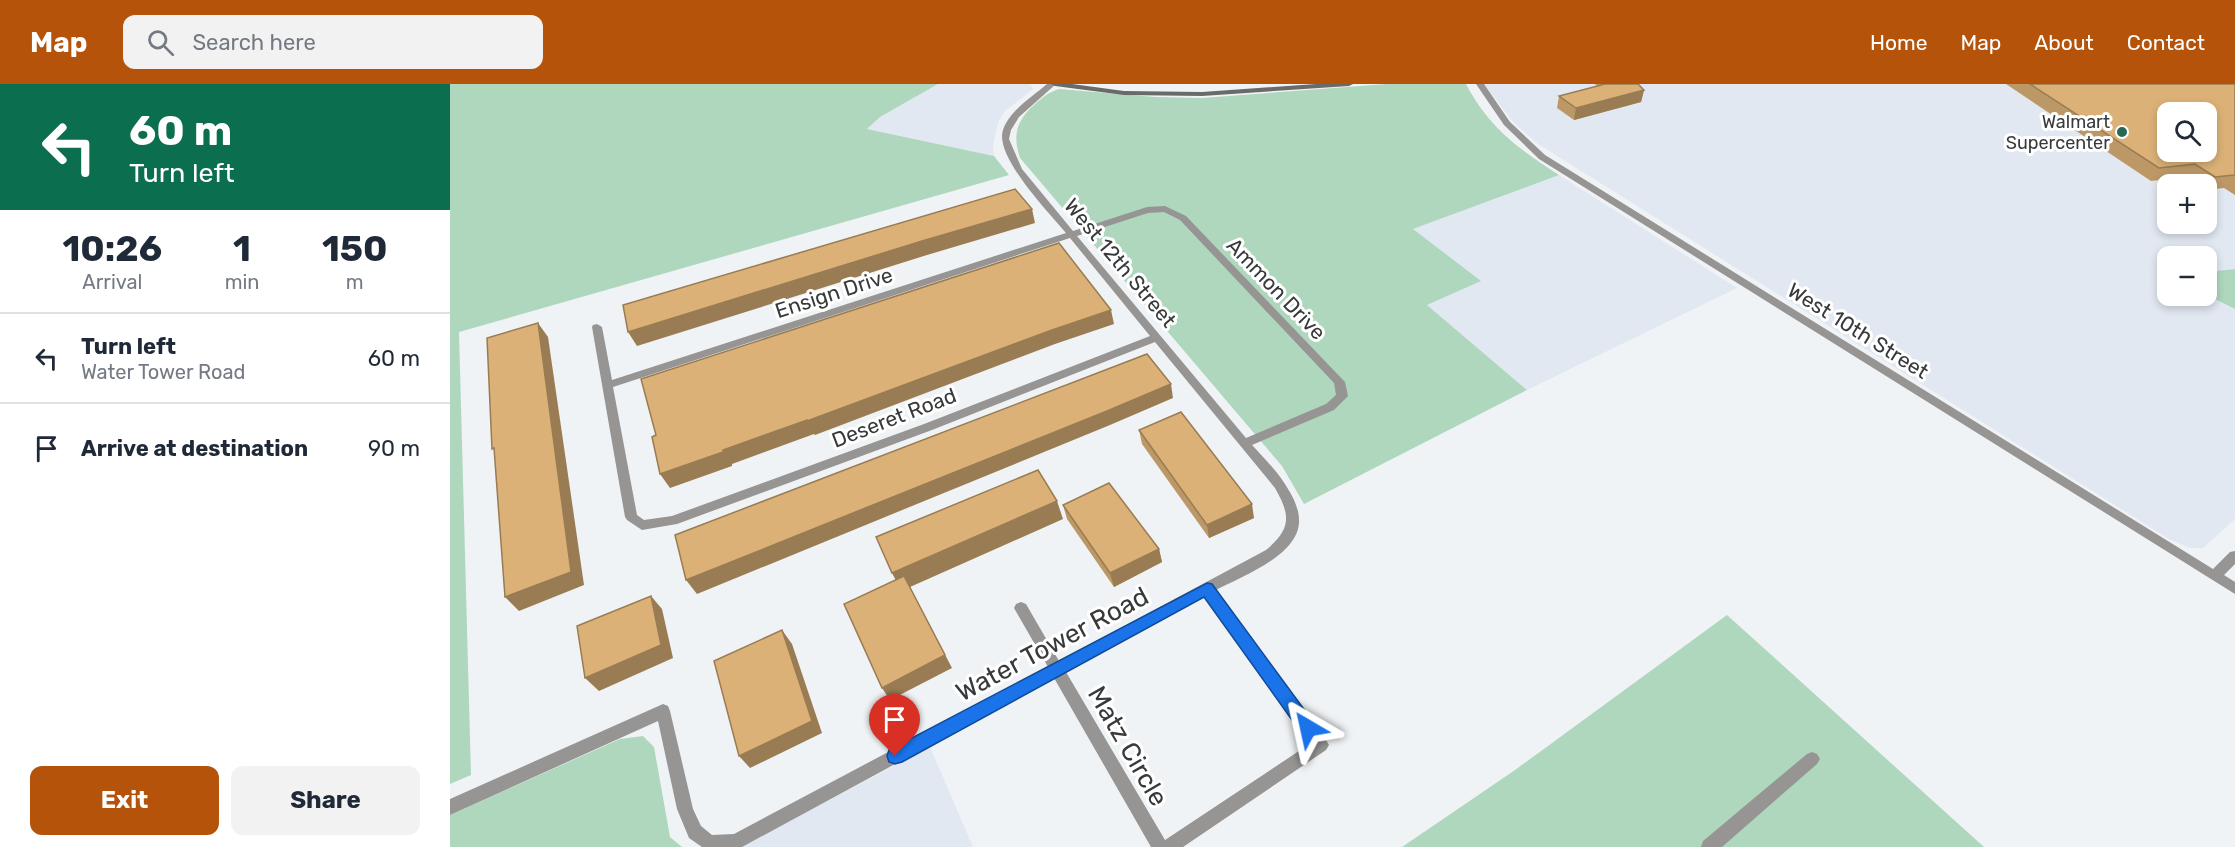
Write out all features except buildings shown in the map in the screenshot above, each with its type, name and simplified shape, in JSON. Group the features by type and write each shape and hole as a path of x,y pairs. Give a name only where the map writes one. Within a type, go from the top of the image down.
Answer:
{"street":[{"path":"1053,84 1124,93 1202,94 1349,84"},
{"name":"West 12th Street","path":"1053,84 1016,115 1009,126 1005,139 1018,170 1261,464"},
{"name":"West 10th Street","path":"1480,84 1502,120 1525,144 1542,157 2235,589"},
{"name":"Ammon Drive","path":"1070,233 1148,210 1165,209 1183,218 1339,382 1342,396 1330,407 1245,443"},
{"name":"Ensign Drive","path":"609,385 1070,233"},
{"path":"597,327 609,385"},
{"name":"Deseret Road","path":"609,385 631,517 642,525 673,521 928,427 1157,337"},
{"name":"Water Tower Road","path":"450,807 663,711 685,809 694,832 710,843 735,842 1271,554 1284,544 1292,531 1294,519 1290,504 1261,464"},
{"path":"2214,576 2235,556"},
{"path":"1169,847 1321,746 1207,589"},
{"name":"Matz Circle","path":"1021,608 1160,847"},
{"path":"1709,847 1812,759"}],"shaded area":[{"path":"938,84 1030,84 1033,89 1004,112 998,123 993,145 994,156 867,129 880,117"},
{"path":"1484,84 2235,84 2235,269 2217,271 2217,246 2157,246 2157,306 2217,306 2217,300 2235,309 2235,519 2203,548 2190,548 2169,539 1538,144 1514,123"},
{"path":"1559,175 1737,288 1527,390 1427,305 1480,281 1413,229"},
{"path":"930,747 973,847 740,847"}],"green space":[{"path":"450,84 938,84 880,117 867,129 994,156 1009,175 459,332 471,775 450,784"},
{"path":"1387,84 1466,84 1485,113 1506,136 1559,175 1413,229 1481,281 1427,305 1527,390 1304,504 1282,466 1020,158 1016,135 1020,122 1035,104 1046,95 1059,89 1155,97 1202,98"},
{"path":"2235,269 2235,309 2217,300 2217,271"},
{"path":"1727,615 1984,847 1402,847 1515,770"},
{"path":"643,736 654,747 670,837 682,847 450,847 450,815 620,739"}],"place":[{"name":"Walmart Supercenter","path":"2122,132"}],"route":[{"path":"895,756 1207,589 1308,728"}]}
